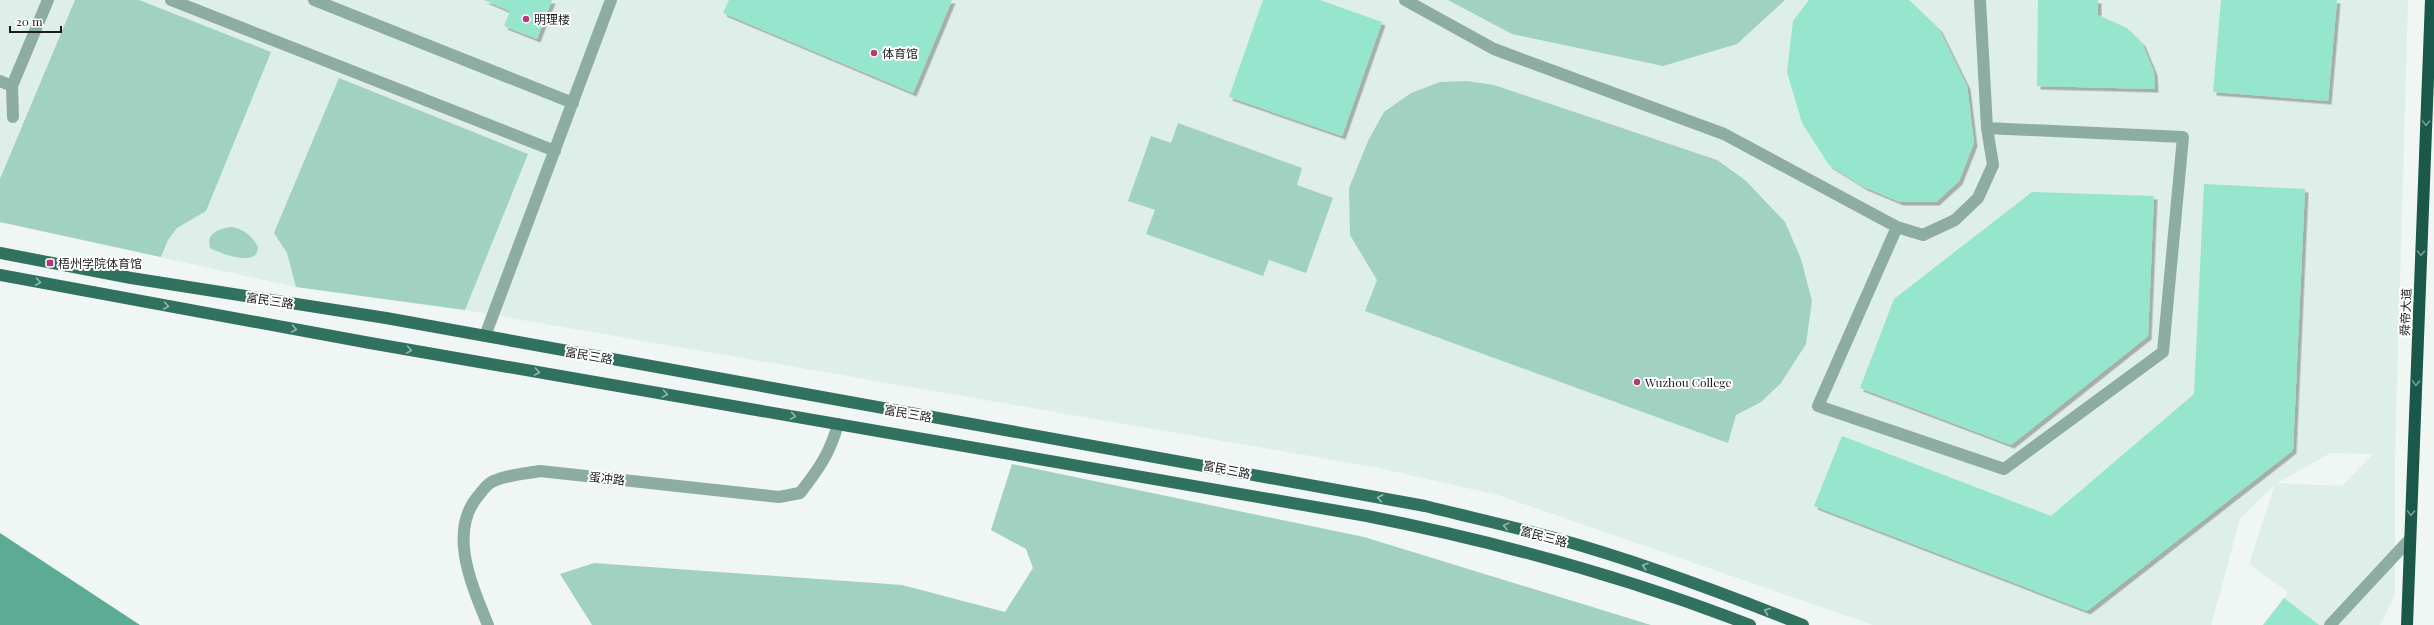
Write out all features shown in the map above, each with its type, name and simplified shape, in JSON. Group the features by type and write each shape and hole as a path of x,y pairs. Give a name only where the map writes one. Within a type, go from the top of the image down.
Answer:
{"highway":[{"name":"舜帝大道","path":"2407,625 2431,0"}],"main road":[{"name":"富民三路","path":"0,253 131,278 386,318 1425,506 1558,539 1606,554 1685,580 1803,625"},
{"name":"富民三路","path":"0,275 370,343 1367,516 1435,530 1574,565 1683,599 1750,625"}],"lane":[{"path":"13,117 12,86 48,0"},
{"path":"171,0 555,150"},
{"path":"314,0 573,103"},
{"path":"485,336 611,0"},
{"path":"1405,0 1494,49 1724,134 1897,227 1923,235 1955,220 1978,198 1994,165 1987,128 1980,0"},
{"path":"0,81 12,86"},
{"path":"1897,227 1818,406 2004,469 2163,352 2183,137 1987,128"},
{"name":"蛋冲路","path":"488,625 479,602 464,551 464,524 474,500 489,484 511,476 540,471 779,497 800,493 819,469 831,449 838,424"},
{"path":"2330,625 2410,539"}],"shaded area":[{"name":"Wuzhou College","path":"0,0 2408,0 2395,454 2395,595 2380,625 2265,625 2288,592 2249,564 2275,484 2240,519 2211,625 1873,625 1498,495 1374,467 465,310 296,287 0,222","holes":["2330,453 2373,454 2342,486 2277,483"]},
{"path":"75,0 139,0 271,52 206,211 177,228 168,240 161,257 0,222 0,179"},
{"path":"1448,0 1785,0 1737,44 1663,66 1512,34"},
{"path":"339,78 528,154 465,310 296,287 287,253 274,233"},
{"path":"1467,81 1494,85 1717,160 1745,180 1785,222 1801,259 1812,301 1806,344 1781,383 1761,402 1736,415 1728,443 1365,311 1377,280 1350,235 1349,188 1368,141 1384,112 1411,93 1440,82"},
{"path":"1178,123 1302,168 1297,185 1333,198 1306,273 1269,260 1263,276 1146,234 1155,210 1128,201 1151,136 1171,143"},
{"path":"231,227 244,231 256,243 258,247 256,253 252,257 238,258 210,248 209,243 211,235 222,229"},
{"path":"1012,464 1364,537 1651,625 592,625 560,574 594,563 902,585 1005,612 1033,568 1026,549 991,530"},
{"path":"0,533 140,625 0,625"}],"building":[{"name":"明理楼","path":"484,0 552,0 537,39 504,26 510,11"},
{"name":"体育馆","path":"729,0 952,0 913,93 723,13"},
{"path":"1263,0 1320,0 1382,22 1342,136 1229,97"},
{"path":"1809,0 1909,0 1939,29 1967,86 1974,143 1959,181 1936,202 1900,202 1864,187 1829,165 1802,123 1787,72 1793,21"},
{"path":"2038,0 2098,0 2098,15 2127,28 2142,43 2154,72 2155,89 2037,86"},
{"path":"2221,0 2337,0 2328,101 2213,92"},
{"path":"2204,184 2305,189 2293,450 2087,611 1814,506 1842,436 2051,516 2194,394"},
{"path":"2032,192 2154,196 2148,336 2011,445 1860,388 1894,299"},
{"path":"2284,598 2319,625 2263,625"}],"place":[{"name":"明理楼","path":"526,19"},
{"name":"体育馆","path":"874,53"},
{"name":"梧州学院体育馆","path":"50,263"},
{"name":"Wuzhou College","path":"1637,382"}]}
